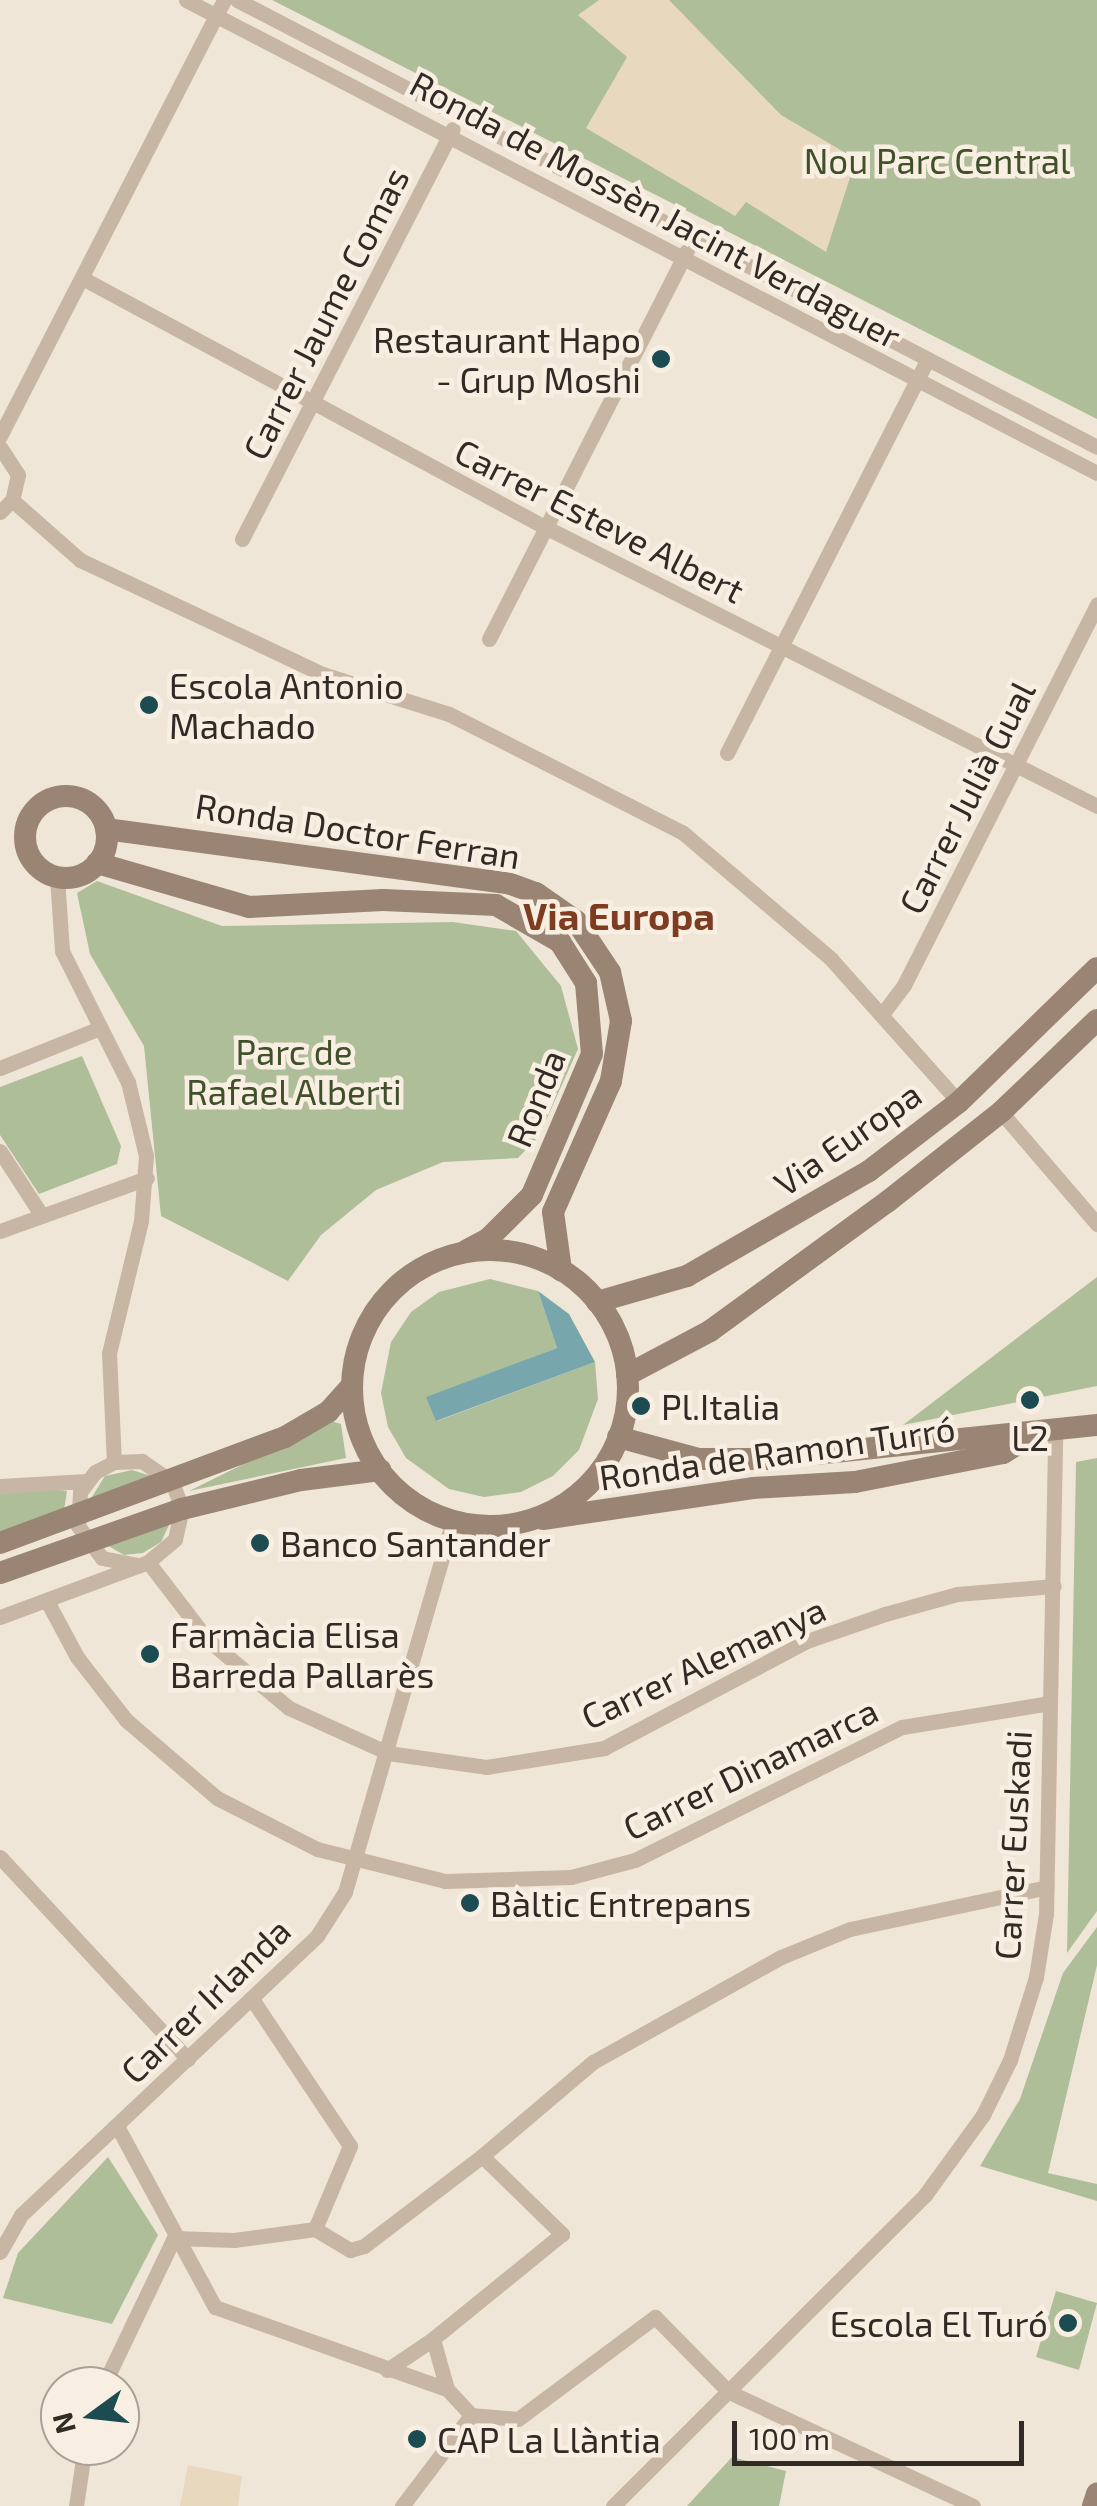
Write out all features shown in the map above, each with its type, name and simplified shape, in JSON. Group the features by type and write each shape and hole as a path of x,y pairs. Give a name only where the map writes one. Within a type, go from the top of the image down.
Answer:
{"street":[{"name":"Ronda de Mossèn Jacint Verdaguer","path":"186,0 220,8 450,135 1097,474"},
{"name":"Ronda de Mossèn Jacint Verdaguer","path":"237,0 1097,448"},
{"path":"0,436 220,8"},
{"name":"Carrer Jaume Comas","path":"242,539 460,114"},
{"path":"488,639 694,237"},
{"name":"Carrer Esteve Albert","path":"82,278 543,526 1097,806"},
{"path":"727,753 928,359"},
{"path":"0,447 18,475 6,506 80,560 322,674 449,714 682,832 752,886 882,1013 959,1102"},
{"name":"Carrer Julià Gual","path":"882,1013 904,984 1097,604"},
{"path":"56,796 85,800 106,829 97,863 83,874 57,877 30,857 24,835 33,810 56,796"},
{"name":"Ronda Doctor Ferran","path":"106,829 497,880 536,893 576,921 610,972 621,1022 611,1080 552,1212 561,1270"},
{"path":"0,838 24,835"},
{"name":"Ronda","path":"97,863 250,907 428,900 496,905 560,942 586,982 592,1054 532,1195 488,1239 461,1252"},
{"path":"57,877 62,951 140,1116 148,1178 109,1353 114,1462"},
{"name":"Via Europa","path":"597,1302 687,1276 774,1231 959,1102 1097,968"},
{"name":"Via Europa","path":"627,1375 710,1331 1001,1112 1097,1020"},
{"path":"0,1068 100,1028"},
{"path":"1001,1112 1097,1224"},
{"path":"0,1151 42,1216"},
{"path":"0,1232 148,1178"},
{"path":"512,1251 561,1270 597,1302 612,1324 627,1375 618,1438 588,1484 559,1507 525,1521 453,1520 405,1496 380,1470 359,1430 352,1385 359,1344 384,1300 423,1267 461,1252 512,1251"},
{"path":"0,1543 285,1437 328,1412 352,1385"},
{"name":"Ronda de Ramon Turró","path":"618,1438 699,1458 766,1459 852,1455 966,1436 1044,1433 1097,1425"},
{"name":"Ronda de Ramon Turró","path":"525,1521 753,1488 855,1482 1003,1452 1044,1433"},
{"name":"Carrer Euskadi","path":"613,2506 925,2196 983,2115 1024,2024 1048,1888 1054,1586 1044,1433"},
{"path":"0,1486 87,1481 114,1462 142,1461 172,1482 182,1508 175,1539 144,1563 0,1617"},
{"path":"0,1573 182,1508 301,1480 380,1470"},
{"path":"87,1481 76,1516 86,1543 113,1563 144,1563"},
{"name":"Carrer Irlanda","path":"0,2252 21,2215 254,2002 317,1936 357,1863 453,1520"},
{"name":"Carrer Alemanya","path":"144,1563 186,1616 253,1682 290,1708 388,1753 486,1767 604,1748 807,1641 957,1594 1054,1586"},
{"name":"Carrer Dinamarca","path":"47,1601 96,1685 176,1768 262,1825 357,1863 464,1882 571,1877 674,1844 902,1728 1050,1703"},
{"path":"0,1856 188,2059"},
{"path":"174,2238 234,2240 315,2228 350,2250 364,2246 482,2156 593,2062 782,1957 850,1929 1048,1888"},
{"path":"254,2002 350,2146 315,2228"},
{"path":"116,2126 215,2307 446,2389"},
{"path":"387,2370 433,2339 562,2234 482,2156"},
{"path":"113,2366 174,2238"},
{"path":"433,2339 446,2389 470,2415 518,2420 655,2317 729,2392 955,2502 972,2506"},
{"path":"402,2506 470,2415"},
{"path":"76,2506 82,2466"},
{"path":"1094,2506 1097,2494"}],"green space":[{"name":"Nou Parc Central","path":"272,0 1097,0 1097,419"},
{"name":"Parc de Rafael Alberti","path":"97,881 222,926 453,922 516,931 561,986 578,1049 539,1136 518,1158 443,1162 376,1190 321,1235 288,1281 161,1216 144,1046 90,954 77,893"},
{"path":"82,1056 121,1146 117,1164 39,1194 0,1135 0,1087"},
{"path":"1097,1277 1097,1386 903,1425"},
{"path":"490,1279 538,1291 557,1348 427,1397 437,1421 595,1362 598,1399 579,1450 553,1476 521,1492 484,1497 449,1489 406,1458 388,1427 381,1393 391,1342 411,1312 439,1292"},
{"path":"331,1421 341,1424 346,1458 189,1491"},
{"path":"1097,1458 1097,1911 1067,1953 1076,1462"},
{"path":"132,1470 154,1477 90,1500 105,1476"},
{"path":"67,1491 64,1510 0,1533 0,1494"},
{"path":"170,1523 161,1542 143,1553 124,1555 105,1544"},
{"path":"1097,1927 1097,1965 1048,2173 1097,2184 1097,2201 980,2166 1020,2099 1063,1973"},
{"path":"108,2157 158,2235 112,2324 3,2298 18,2253"},
{"path":"1056,2291 1097,2303 1079,2370 1036,2357"},
{"path":"732,2457 786,2471 779,2506 687,2506"}],"shaded area":[{"path":"599,0 669,0 781,115 856,159 826,252 746,202 735,216 586,128 627,57 578,15"},
{"path":"188,2465 242,2476 238,2506 180,2506"}],"water":[{"path":"538,1291 569,1314 595,1362 436,1421 426,1397 557,1348"}],"place":[{"name":"Restaurant Hapo - Grup Moshi","path":"661,359"},
{"name":"Escola Antonio Machado","path":"149,705"},
{"name":"L2","path":"1030,1400"},
{"name":"Pl.Italia","path":"641,1406"},
{"name":"Banco Santander","path":"260,1543"},
{"name":"Farmàcia Elisa Barreda Pallarès","path":"150,1654"},
{"name":"Bàltic Entrepans","path":"470,1903"},
{"name":"Escola El Turó","path":"1068,2323"},
{"name":"CAP La Llàntia","path":"417,2439"}],"district":[{"name":"Via Europa","path":"619,916"}]}
